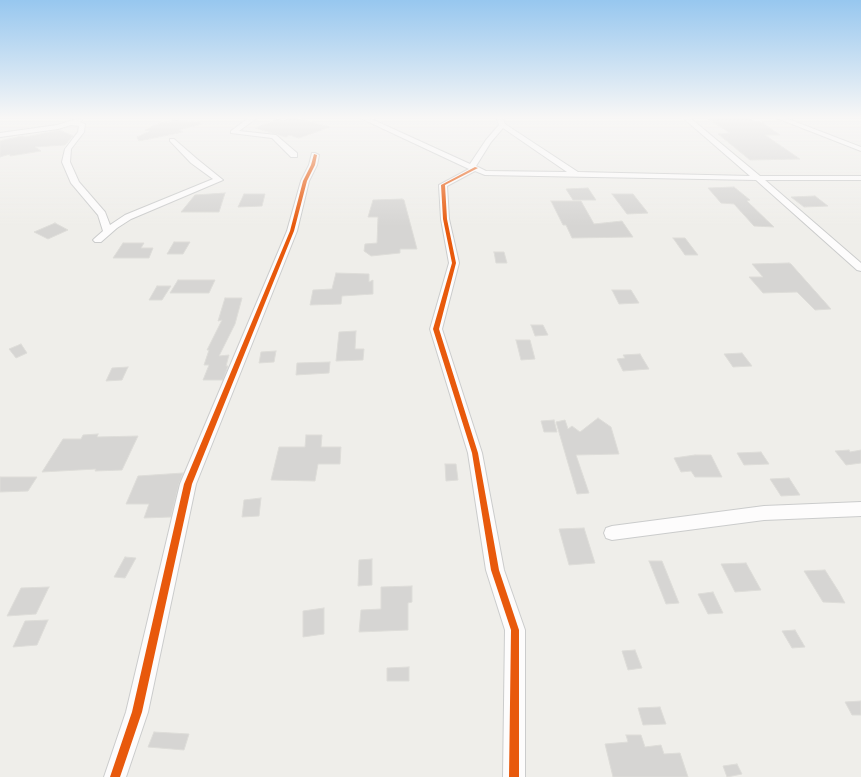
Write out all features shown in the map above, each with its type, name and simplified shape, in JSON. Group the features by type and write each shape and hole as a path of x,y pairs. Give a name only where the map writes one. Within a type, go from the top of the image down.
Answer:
{"street":[{"path":"67,153 66,162 74,183 102,214 108,231"},
{"path":"98,240 128,217 219,180 186,153"},
{"path":"441,153 485,173 758,178 861,178"},
{"path":"482,153 474,168 443,185 445,219 454,263 436,329 475,453 495,570 515,630 514,777"},
{"path":"544,153 575,174"},
{"path":"728,153 861,268"},
{"path":"115,777 137,712 188,484 292,231 304,181 313,165 315,155"},
{"path":"612,533 764,513 861,508"}],"building":[{"path":"0,153 27,153 10,156 10,154 0,157"},
{"path":"742,153 792,153 800,159 750,160"},
{"path":"734,187 750,200 747,201 774,227 754,226 734,204 721,203 708,188"},
{"path":"588,188 596,200 573,200 566,189"},
{"path":"225,193 219,212 181,212 195,195"},
{"path":"244,194 265,194 262,206 238,207"},
{"path":"612,194 633,194 648,213 627,214"},
{"path":"815,196 828,206 804,207 791,197"},
{"path":"373,200 404,200 417,249 400,249 400,253 371,256 364,251 365,244 377,243 378,217 368,217"},
{"path":"551,201 581,201 594,224 622,221 633,237 572,238 566,225 563,225"},
{"path":"55,223 68,230 48,239 34,232"},
{"path":"673,238 685,238 698,255 685,255"},
{"path":"174,242 190,242 183,254 167,254"},
{"path":"123,243 144,243 141,248 153,248 149,258 113,258"},
{"path":"494,252 504,252 507,263 496,263"},
{"path":"789,263 831,309 815,310 797,292 763,293 749,277 763,277 752,264"},
{"path":"336,273 369,274 369,282 373,280 373,294 342,296 341,304 310,305 313,290 332,289"},
{"path":"178,280 215,280 209,293 170,293"},
{"path":"157,286 171,286 162,300 149,300"},
{"path":"612,290 631,290 639,303 619,304"},
{"path":"225,298 242,298 235,324 219,356 229,355 226,366 228,366 223,380 203,380 209,365 204,365 209,350 207,350 222,320 218,321"},
{"path":"531,325 543,325 548,335 535,336"},
{"path":"356,331 355,349 364,349 363,360 336,361 339,332"},
{"path":"516,340 530,340 535,359 521,360"},
{"path":"21,344 27,353 16,358 9,349"},
{"path":"276,351 274,362 259,363 261,352"},
{"path":"742,353 752,366 733,367 724,354"},
{"path":"640,354 649,369 623,371 617,359 625,358 623,355"},
{"path":"330,362 329,373 296,375 297,363"},
{"path":"128,367 122,380 106,381 112,368"},
{"path":"598,418 611,427 619,454 576,455 589,493 577,494 556,422 565,420 568,429 572,426 580,432"},
{"path":"554,420 557,432 544,432 541,421"},
{"path":"98,434 97,437 138,436 122,470 95,471 96,469 42,472 63,439 81,439 83,435"},
{"path":"306,435 322,435 321,447 341,447 340,464 318,464 315,481 271,480 279,447 305,447"},
{"path":"849,450 850,452 861,450 861,463 846,465 835,451"},
{"path":"761,452 769,464 744,465 737,453"},
{"path":"695,455 711,455 722,477 695,477 691,471 681,472 674,458"},
{"path":"445,464 456,464 458,480 446,481"},
{"path":"183,473 171,517 144,518 149,504 126,504 138,476"},
{"path":"0,477 37,477 28,491 0,492"},
{"path":"789,478 800,495 781,496 770,479"},
{"path":"261,498 259,516 242,517 244,500"},
{"path":"584,528 595,563 569,565 559,529"},
{"path":"125,557 136,558 125,578 114,577"},
{"path":"372,559 372,585 358,586 359,560"},
{"path":"649,561 662,561 679,603 666,604"},
{"path":"746,563 761,590 735,592 721,564"},
{"path":"825,570 845,603 823,602 804,571"},
{"path":"412,586 412,602 408,603 408,630 359,632 361,610 381,609 381,587"},
{"path":"49,587 36,614 7,616 21,588"},
{"path":"713,592 723,613 708,614 698,594"},
{"path":"324,608 324,634 303,637 303,611"},
{"path":"48,620 37,645 13,647 25,621"},
{"path":"795,630 805,647 792,648 782,631"},
{"path":"635,650 642,668 628,670 622,651"},
{"path":"409,667 409,681 387,681 387,668"},
{"path":"861,701 861,715 852,715 845,702"},
{"path":"660,707 666,724 643,725 638,708"},
{"path":"154,732 189,734 184,750 148,747"},
{"path":"626,735 641,735 645,747 661,745 664,754 680,753 688,777 613,777 605,744 628,742"},
{"path":"737,764 742,774 727,777 723,766"}],"cycle path":[{"path":"115,777 137,712 188,484 292,231 305,181 313,165 315,155"},
{"path":"476,168 443,185 445,219 454,263 436,329 475,453 495,570 515,630 514,777"}]}
